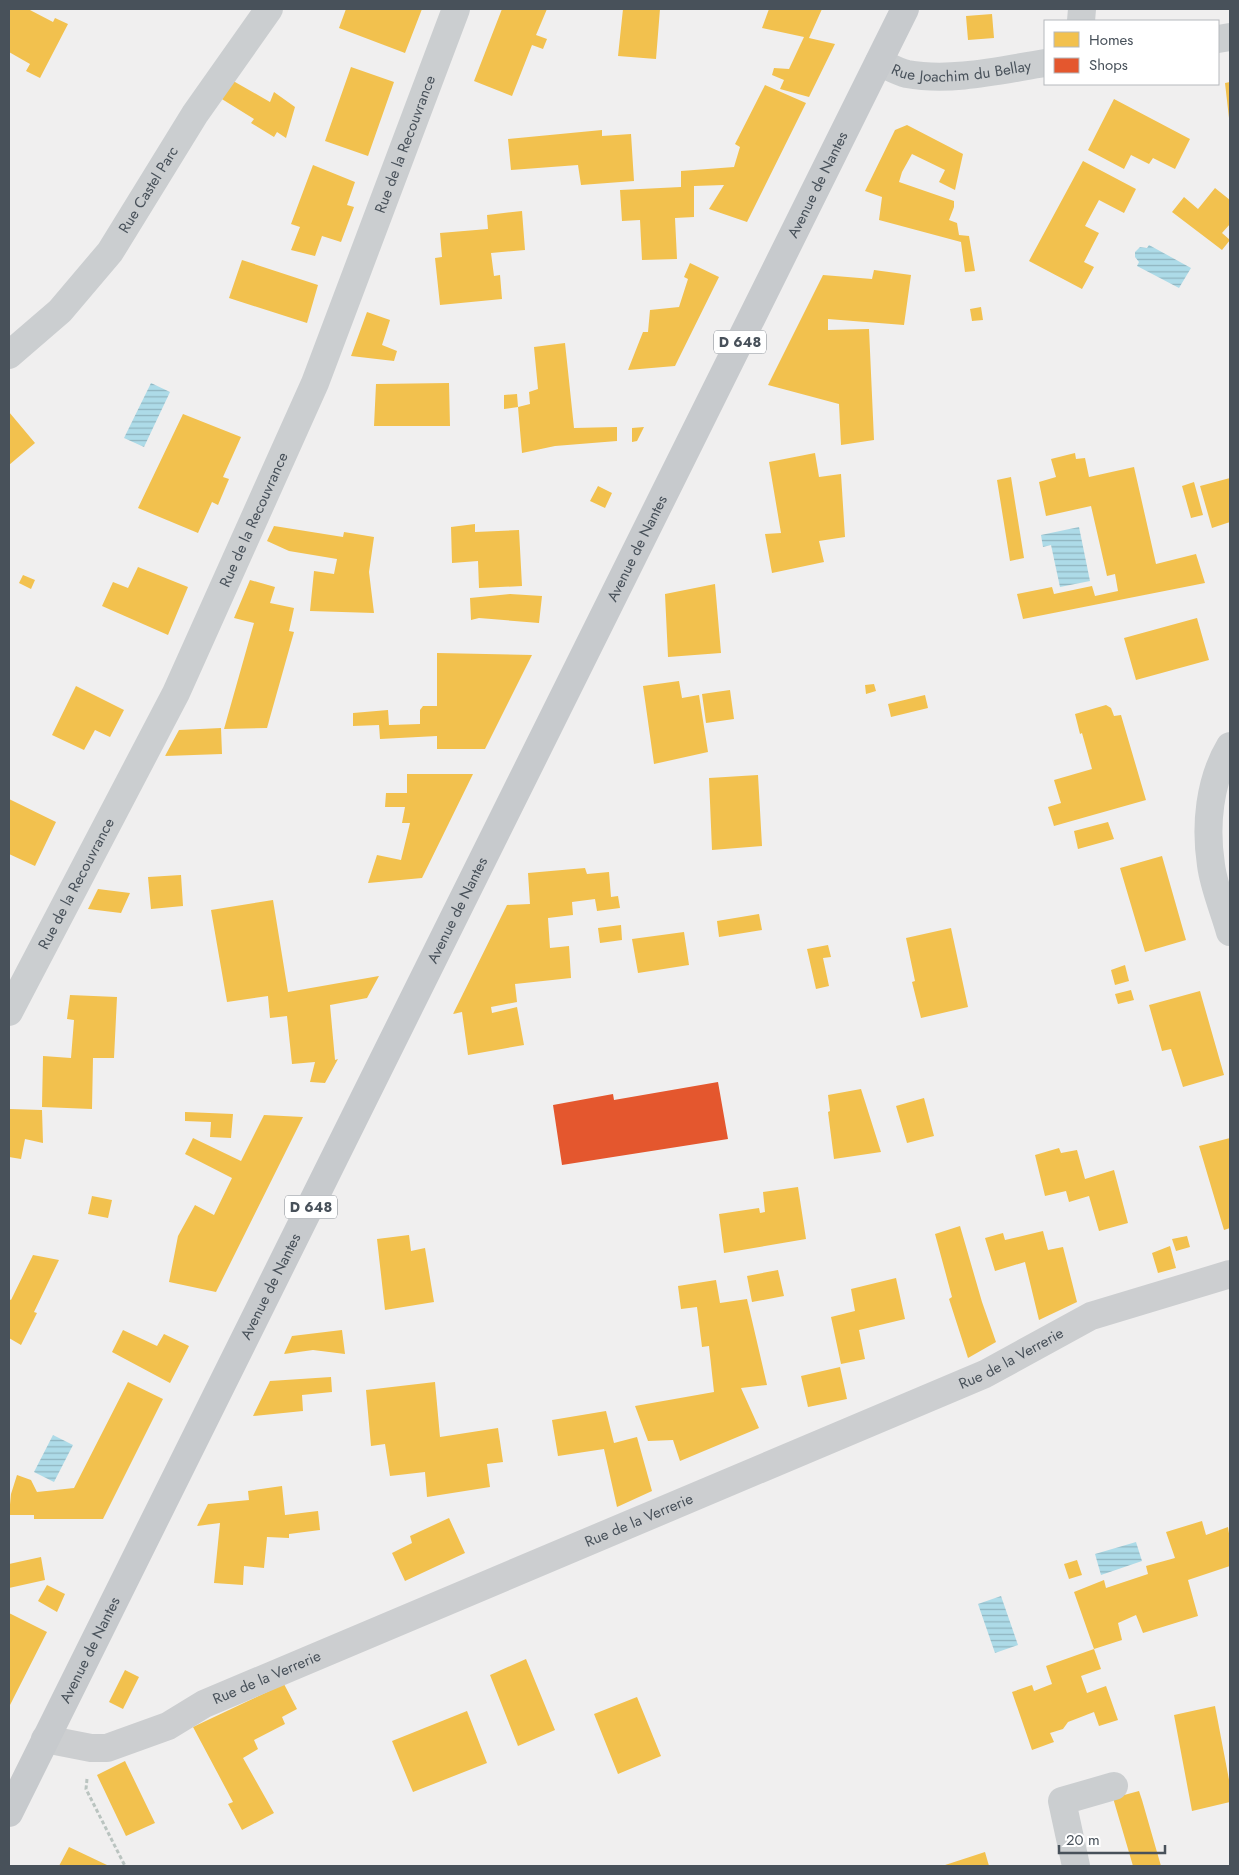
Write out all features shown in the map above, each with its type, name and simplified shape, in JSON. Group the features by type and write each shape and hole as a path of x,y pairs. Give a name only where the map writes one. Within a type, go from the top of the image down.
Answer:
{"main road":[{"name":"Avenue de Nantes","path":"9,1813 345,1140 905,9"}],"street":[{"name":"Rue Castel Parc","path":"9,355 60,311 110,252 195,114 270,9"},
{"name":"Rue de la Recouvrance","path":"9,1012 176,692 315,383 456,9"},
{"name":"Rue Joachim du Bellay","path":"879,62 905,73 934,76 972,74 1044,63"},
{"path":"1230,746 1225,755 1212,795 1208,839 1211,867 1230,932"},
{"name":"Rue de la Verrerie","path":"46,1739 91,1748 107,1748 168,1726 204,1704 985,1374 1091,1316 1230,1274"},
{"path":"1076,1866 1062,1801 1114,1786"}],"path":[{"path":"91,1748 86,1789 125,1866"}],"water":[{"path":"1149,245 1191,268 1179,288 1137,266 1139,262 1135,257 1135,252 1140,247 1147,248"},
{"path":"151,383 170,392 144,447 124,438"},
{"path":"1079,527 1090,581 1060,587 1051,545 1043,547 1041,535"},
{"path":"53,1435 73,1445 54,1482 34,1472"},
{"path":"1136,1542 1142,1561 1101,1575 1095,1554"},
{"path":"1001,1596 1018,1645 995,1653 978,1604"}],"building: Homes":[{"path":"9,9 28,9 53,22 55,18 68,24 40,78 26,71 30,64 9,52"},
{"path":"346,9 422,9 405,53 339,28"},
{"path":"502,9 547,9 536,35 547,39 543,49 532,45 512,96 474,81"},
{"path":"623,9 660,9 656,59 618,56"},
{"path":"769,9 822,9 809,38 835,44 809,97 780,89 784,80 772,75 774,68 789,69 804,37 762,28"},
{"path":"992,14 994,38 968,40 966,16"},
{"path":"351,67 394,82 368,156 325,141"},
{"path":"228,78 270,102 274,92 295,107 286,138 277,132 274,137 251,123 254,119 217,96"},
{"path":"1230,82 1230,118 1229,118 1225,83"},
{"path":"765,85 806,103 747,222 709,209 724,185 694,186 694,217 675,218 677,259 642,260 640,220 622,221 620,190 681,187 681,171 734,167 740,147 735,144"},
{"path":"1114,99 1190,139 1175,169 1153,158 1149,164 1131,155 1124,169 1088,150"},
{"path":"907,125 963,154 955,190 939,182 945,170 912,154 899,182 954,201 954,207 949,220 957,223 959,235 969,236 975,271 965,272 961,242 879,220 882,197 865,191 895,130"},
{"path":"602,130 602,136 631,134 634,181 581,185 578,165 511,170 508,139"},
{"path":"1083,161 1136,189 1124,213 1099,200 1085,226 1099,233 1084,262 1094,267 1082,289 1029,261"},
{"path":"313,165 355,182 347,205 354,207 341,242 322,236 315,256 291,250 300,227 291,224"},
{"path":"1215,188 1230,200 1230,224 1222,233 1230,240 1222,250 1172,212 1184,197 1198,209"},
{"path":"522,211 525,250 491,253 494,276 500,275 502,299 440,305 435,258 442,257 440,233 488,229 487,215"},
{"path":"242,260 318,285 307,323 229,298"},
{"path":"690,263 719,277 675,366 628,370 643,332 648,332 650,310 679,307 688,279 684,277"},
{"path":"874,270 911,275 904,325 828,319 828,330 869,329 874,440 841,445 839,404 768,385 823,275 872,279"},
{"path":"981,307 983,320 972,321 970,309"},
{"path":"367,312 390,320 382,345 397,351 394,361 351,356"},
{"path":"565,343 574,428 617,427 617,441 555,446 522,453 518,407 530,404 529,392 538,389 534,347"},
{"path":"449,383 450,426 374,426 376,384"},
{"path":"517,394 518,407 504,409 504,395"},
{"path":"9,412 35,443 9,465"},
{"path":"183,414 241,437 223,477 229,479 218,505 212,502 198,533 138,508"},
{"path":"644,427 637,441 632,442 632,428"},
{"path":"815,453 819,477 841,474 845,537 819,541 824,562 772,573 765,534 781,533 769,462"},
{"path":"1075,453 1076,459 1085,458 1089,477 1134,467 1156,564 1196,554 1205,583 1023,619 1017,594 1052,587 1054,594 1092,586 1095,596 1118,591 1115,574 1107,576 1091,506 1046,516 1039,482 1056,477 1051,459"},
{"path":"1011,477 1024,558 1010,561 997,480"},
{"path":"1230,478 1230,522 1212,528 1200,486"},
{"path":"1194,482 1203,515 1191,518 1182,486"},
{"path":"598,486 612,493 605,508 590,501"},
{"path":"475,524 475,532 519,530 522,586 479,588 478,561 452,563 451,527"},
{"path":"274,526 343,537 344,532 374,537 369,572 374,613 310,611 314,571 334,574 337,559 289,551 267,541"},
{"path":"138,567 188,587 168,635 102,606 113,582 128,588"},
{"path":"23,575 35,580 31,589 19,583"},
{"path":"250,580 275,587 270,603 294,608 289,631 294,632 267,728 224,729 254,623 234,618"},
{"path":"715,584 721,653 668,657 665,594"},
{"path":"510,594 542,596 539,623 479,618 471,620 470,598"},
{"path":"1197,618 1209,660 1136,680 1124,638"},
{"path":"437,653 532,655 485,749 437,749 437,736 380,739 379,725 353,726 353,713 388,710 389,725 420,724 420,710 423,706 437,706"},
{"path":"679,681 682,698 699,695 708,752 654,764 643,686"},
{"path":"874,684 876,691 866,694 865,685"},
{"path":"76,686 124,710 110,737 95,730 84,750 52,735"},
{"path":"730,690 734,719 706,723 702,694"},
{"path":"925,695 928,708 891,717 888,704"},
{"path":"1106,705 1111,708 1114,716 1121,715 1146,800 1054,826 1048,807 1061,803 1054,780 1092,769 1075,714"},
{"path":"221,728 222,754 165,756 179,730"},
{"path":"407,774 473,774 422,878 368,883 377,855 401,860 410,823 402,823 405,807 385,807 386,793 407,793"},
{"path":"758,775 762,846 712,850 709,778"},
{"path":"9,799 56,822 35,866 9,854"},
{"path":"1108,822 1114,839 1078,849 1074,831"},
{"path":"1162,856 1186,940 1145,952 1120,868"},
{"path":"585,868 587,874 609,872 611,897 618,896 620,908 597,911 595,899 572,902 573,915 548,918 550,948 569,946 571,978 515,984 517,1002 491,1007 492,1013 517,1007 524,1045 468,1055 462,1012 453,1014 507,905 530,904 528,873"},
{"path":"181,875 183,906 151,909 148,877"},
{"path":"98,889 130,893 121,913 88,909"},
{"path":"273,900 288,992 379,976 367,998 330,1005 335,1060 338,1059 325,1083 310,1082 315,1062 292,1064 287,1016 270,1018 268,996 227,1002 211,910"},
{"path":"759,914 762,930 719,937 717,921"},
{"path":"621,925 622,940 600,943 598,928"},
{"path":"951,928 968,1007 921,1018 912,982 915,981 906,938"},
{"path":"684,932 689,965 638,973 632,939"},
{"path":"828,945 831,957 823,958 829,986 816,989 807,949"},
{"path":"1125,965 1129,981 1115,985 1111,970"},
{"path":"1131,990 1134,1000 1118,1004 1115,994"},
{"path":"1200,991 1224,1075 1183,1087 1171,1049 1162,1051 1149,1005"},
{"path":"70,995 117,997 114,1058 93,1058 92,1109 42,1107 43,1056 71,1058 74,1020 67,1019"},
{"path":"861,1089 881,1152 834,1159 828,1112 830,1111 828,1095"},
{"path":"924,1098 934,1136 907,1143 896,1106"},
{"path":"9,1109 42,1110 43,1143 25,1139 21,1159 9,1157"},
{"path":"185,1112 233,1114 231,1138 210,1137 211,1122 185,1121"},
{"path":"264,1115 303,1117 216,1292 169,1282 178,1236 195,1205 214,1215 232,1178 185,1154 193,1138 241,1161"},
{"path":"1230,1138 1230,1228 1224,1230 1199,1146"},
{"path":"1059,1148 1061,1153 1077,1150 1085,1179 1114,1170 1128,1223 1099,1231 1089,1196 1069,1202 1066,1191 1045,1196 1035,1155"},
{"path":"798,1187 806,1239 724,1253 719,1214 759,1208 760,1213 765,1212 763,1192"},
{"path":"92,1196 112,1200 108,1218 88,1214"},
{"path":"960,1226 982,1302 996,1342 968,1358 949,1299 952,1297 935,1234"},
{"path":"1043,1231 1048,1250 1063,1247 1077,1302 1039,1320 1025,1262 995,1271 985,1238 1003,1233 1005,1240"},
{"path":"409,1235 411,1251 425,1248 434,1302 385,1310 377,1239"},
{"path":"1187,1236 1190,1247 1176,1251 1172,1239"},
{"path":"1170,1246 1176,1268 1158,1273 1152,1253"},
{"path":"33,1255 59,1260 34,1312 37,1313 21,1345 9,1338 9,1299 11,1300"},
{"path":"778,1270 784,1296 752,1302 747,1276"},
{"path":"896,1278 905,1319 859,1330 865,1359 841,1364 831,1317 855,1311 851,1289"},
{"path":"716,1280 720,1303 747,1299 767,1385 741,1388 759,1428 680,1461 673,1440 648,1441 635,1406 714,1392 709,1346 702,1347 697,1307 681,1309 678,1286"},
{"path":"123,1330 157,1346 164,1334 189,1346 170,1383 112,1352"},
{"path":"342,1330 345,1354 313,1350 284,1354 292,1336"},
{"path":"840,1367 847,1399 808,1407 801,1376"},
{"path":"331,1377 332,1392 302,1395 303,1411 253,1416 270,1381"},
{"path":"128,1382 163,1399 103,1519 34,1519 34,1515 9,1515 11,1494 17,1475 31,1480 37,1492 74,1488"},
{"path":"435,1382 440,1437 498,1428 503,1462 487,1464 490,1487 427,1497 425,1472 390,1476 385,1444 371,1446 366,1390"},
{"path":"606,1411 614,1443 637,1437 652,1491 617,1507 604,1449 558,1456 552,1420"},
{"path":"282,1486 285,1515 318,1511 320,1530 289,1534 289,1538 267,1537 264,1568 244,1566 243,1585 214,1583 220,1523 197,1526 208,1504 249,1500 248,1491"},
{"path":"449,1518 465,1553 405,1581 392,1553 412,1543 410,1536"},
{"path":"1202,1521 1206,1535 1228,1527 1230,1566 1188,1580 1198,1616 1143,1633 1136,1615 1118,1623 1122,1640 1094,1649 1074,1592 1104,1580 1106,1588 1148,1574 1146,1566 1175,1558 1166,1532"},
{"path":"41,1557 45,1580 9,1588 9,1564"},
{"path":"1077,1560 1082,1575 1069,1579 1064,1564"},
{"path":"47,1585 65,1594 57,1612 38,1601"},
{"path":"9,1613 47,1632 9,1707"},
{"path":"1094,1649 1101,1669 1081,1676 1087,1693 1106,1686 1118,1720 1099,1726 1094,1712 1068,1722 1063,1729 1050,1733 1054,1742 1032,1750 1012,1692 1032,1685 1034,1691 1052,1684 1046,1666"},
{"path":"526,1659 555,1730 518,1746 490,1675"},
{"path":"125,1670 139,1677 123,1709 109,1702"},
{"path":"284,1684 297,1709 282,1717 285,1724 254,1740 258,1749 243,1758 274,1813 242,1830 228,1804 233,1802 193,1727"},
{"path":"637,1697 661,1756 618,1774 594,1714"},
{"path":"1215,1706 1230,1785 1230,1802 1192,1811 1174,1715"},
{"path":"467,1711 487,1763 413,1792 392,1741"},
{"path":"125,1761 155,1823 126,1836 97,1775"},
{"path":"1139,1791 1161,1866 1133,1866 1113,1798"},
{"path":"69,1847 107,1865 59,1866"},
{"path":"985,1852 989,1866 942,1866"}],"building: Shops":[{"path":"718,1082 728,1139 562,1165 553,1105 613,1094 614,1100"}]}
